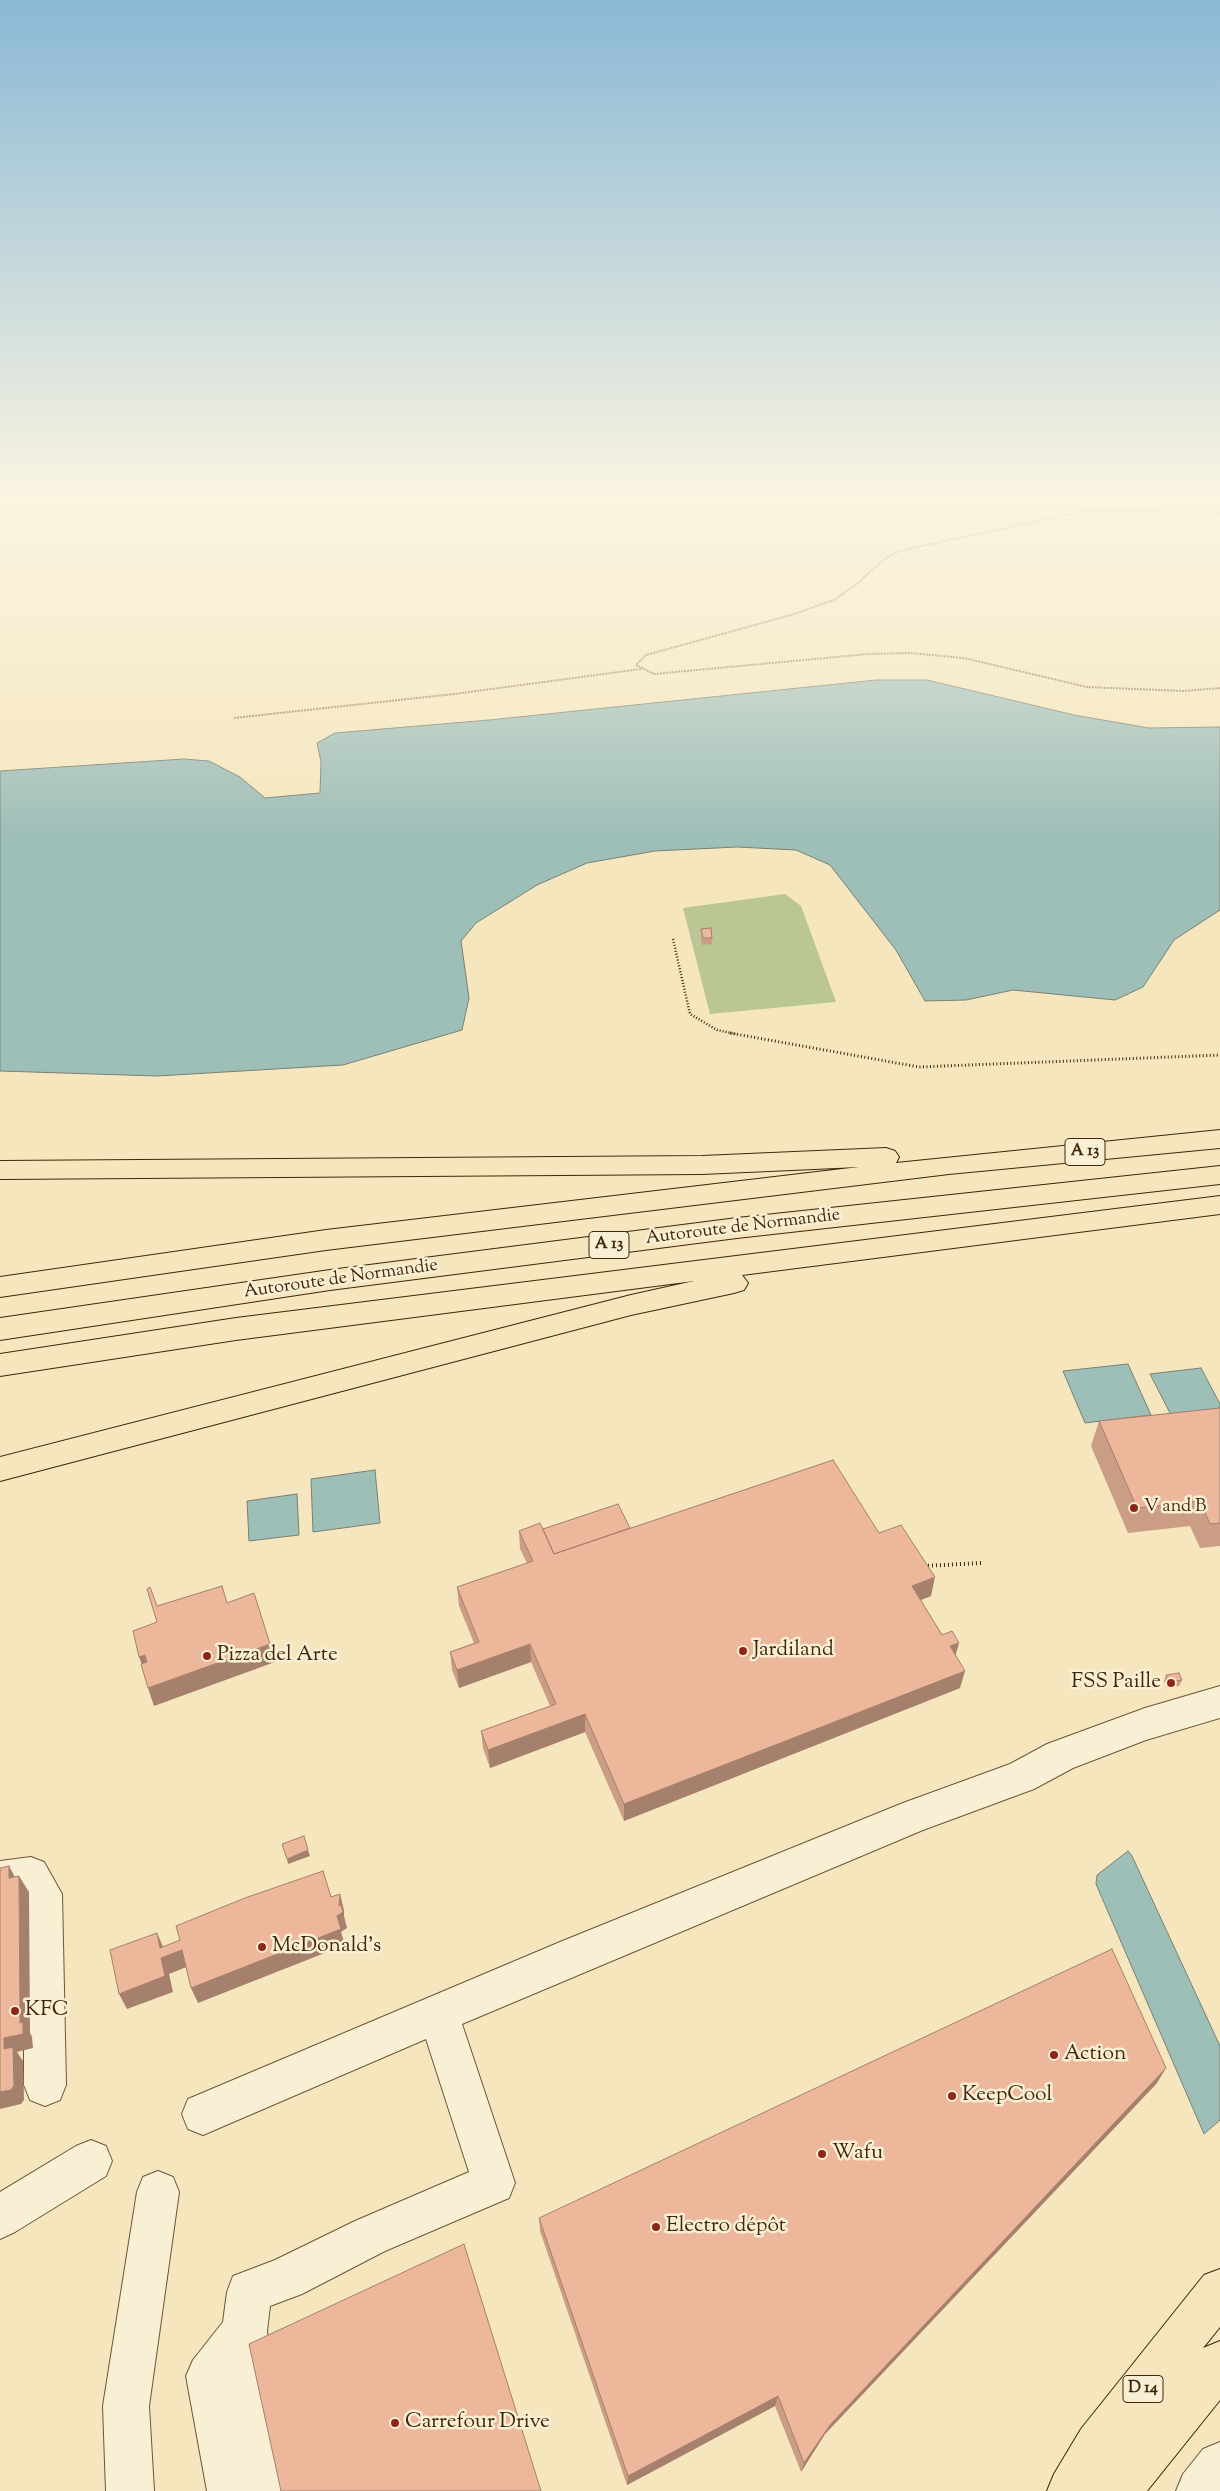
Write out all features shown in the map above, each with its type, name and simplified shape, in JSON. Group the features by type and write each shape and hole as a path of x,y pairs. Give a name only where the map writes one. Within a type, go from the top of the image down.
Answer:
{"main road":[{"name":"A 13","path":"0,1287 326,1240 949,1165 1220,1138"},
{"path":"0,1170 56,1168 702,1165 880,1156 949,1165"},
{"path":"0,1165 56,1168"},
{"name":"Autoroute de Normandie","path":"0,1329 330,1280 1118,1184 1220,1175"},
{"path":"0,1365 236,1329 998,1234 1220,1204"},
{"path":"0,1468 631,1305 749,1280 922,1252 998,1234"},
{"name":"D 14","path":"1072,2491 1098,2446 1220,2291"},
{"name":"D 14","path":"1117,2491 1220,2364"}],"street":[{"path":"203,2114 438,2013 916,1815 1021,1777 1060,1756 1144,1724 1220,1702"},
{"path":"0,1879 30,1875 43,1894 45,2086"},
{"path":"274,2491 251,2380 244,2331 249,2292 286,2278 370,2236 494,2183 438,2013"},
{"path":"0,2217 91,2161"},
{"path":"130,2491 126,2406 158,2192"},
{"path":"231,2491 210,2376 244,2331"},
{"path":"1200,2491 1220,2466"}],"path":[{"path":"815,607 791,616 646,655 636,665 654,674 868,654 910,653 964,658 1087,687 1184,691 1220,688"},
{"path":"234,718 454,694 641,669"},
{"path":"673,939 690,1014 717,1030 866,1059 920,1067 1220,1055"},
{"path":"921,1566 981,1563"}],"green space":[{"path":"785,894 801,906 836,1002 710,1014 683,908"}],"water":[{"path":"876,680 927,680 1074,715 1149,728 1220,727 1220,910 1174,940 1143,987 1115,1000 1013,990 966,1000 925,1001 896,950 830,865 796,850 737,847 655,851 587,863 537,885 476,923 461,941 469,998 462,1030 343,1065 157,1076 0,1071 0,771 184,759 209,761 240,777 265,798 320,793 321,762 317,743 335,733 489,720"},
{"path":"1128,1364 1151,1415 1085,1423 1063,1371"},
{"path":"1201,1368 1220,1404 1220,1408 1171,1415 1150,1374"},
{"path":"375,1470 380,1523 313,1532 311,1479"},
{"path":"297,1494 299,1535 249,1541 247,1501"},
{"path":"1128,1851 1220,2046 1220,2120 1204,2134 1096,1884 1097,1875"}],"building":[{"path":"711,928 712,938 703,938 701,929"},
{"path":"1220,1408 1220,1523 1210,1524 1200,1501 1137,1508 1099,1421"},
{"name":"Jardiland","path":"833,1460 879,1533 901,1525 935,1577 912,1586 942,1635 952,1631 959,1643 950,1646 965,1671 624,1804 585,1714 488,1750 481,1731 556,1704 530,1644 457,1670 450,1652 479,1642 457,1587 533,1561 519,1531 540,1523 554,1554"},
{"path":"618,1504 630,1528 554,1554 543,1529"},
{"name":"Pizza del Arte","path":"222,1586 227,1603 254,1593 270,1644 148,1688 141,1664 147,1662 145,1655 139,1657 133,1631 157,1622 147,1589 150,1587 157,1606"},
{"path":"1179,1673 1182,1680 1169,1682 1166,1675"},
{"path":"304,1836 308,1850 287,1859 282,1844"},
{"path":"9,1866 9,1878 19,1876 20,2023 23,2022 23,2034 4,2038 4,2049 13,2047 14,2086 11,2090 0,2092 0,1868"},
{"name":"McDonald's","path":"323,1871 331,1897 340,1894 339,1906 341,1905 343,1912 337,1916 341,1929 191,1988 182,1950 161,1958 165,1976 119,1994 110,1950 157,1933 160,1948 180,1940 176,1926 245,1898"},
{"path":"1112,1949 1166,2068 830,2425 804,2463 778,2396 628,2476 539,2218"},
{"name":"Carrefour Drive","path":"464,2244 541,2491 281,2491 249,2344"}],"place":[{"name":"V and B","path":"1134,1508"},
{"name":"Jardiland","path":"743,1651"},
{"name":"Pizza del Arte","path":"207,1656"},
{"name":"FSS Paille","path":"1171,1683"},
{"name":"McDonald's","path":"262,1947"},
{"name":"KFC","path":"15,2011"},
{"name":"Action","path":"1054,2055"},
{"name":"KeepCool","path":"952,2096"},
{"name":"Wafu","path":"822,2154"},
{"name":"Electro dépôt","path":"656,2227"},
{"name":"Carrefour Drive","path":"395,2423"}]}
